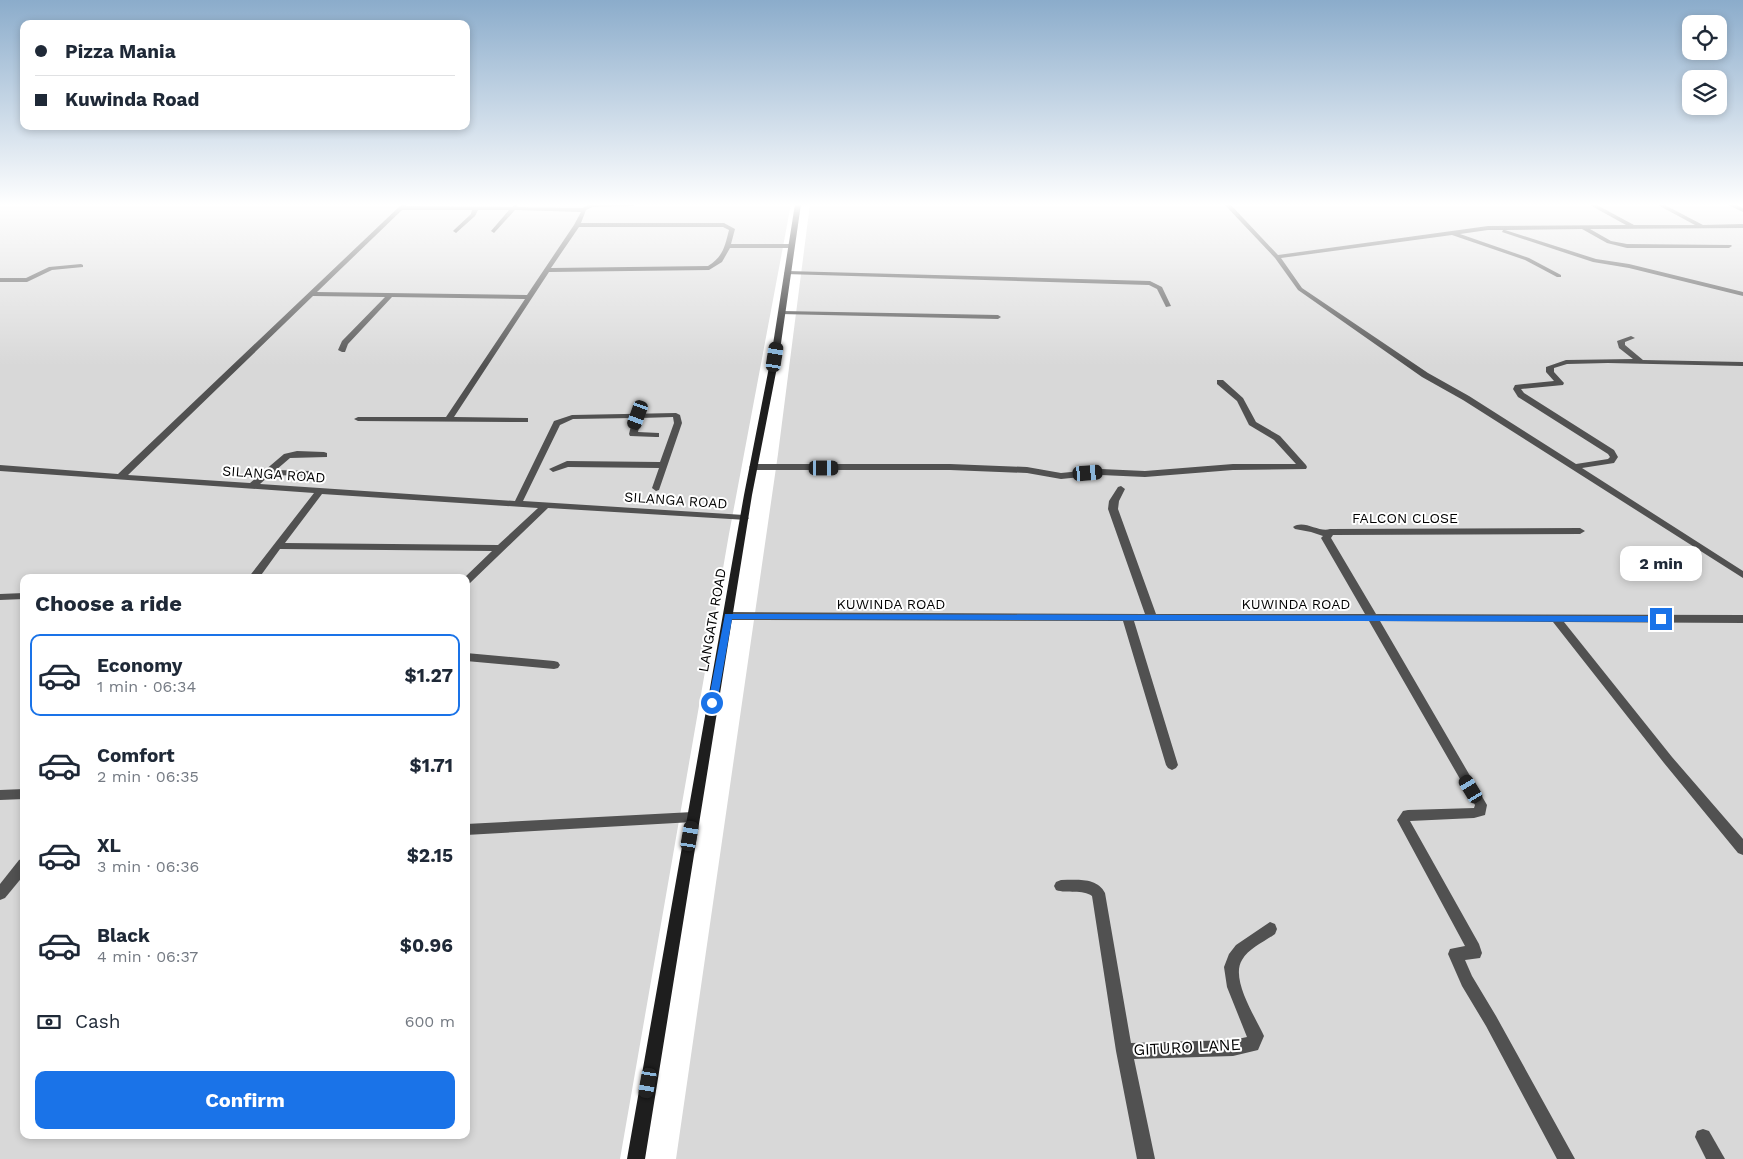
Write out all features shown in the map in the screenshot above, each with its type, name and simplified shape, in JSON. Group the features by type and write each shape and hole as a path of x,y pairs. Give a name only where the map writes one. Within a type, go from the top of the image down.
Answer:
{"main road":[{"name":"LANGATA ROAD","path":"636,1159 744,518 782,312 789,258"}],"street":[{"path":"120,477 348,258"},
{"path":"449,418 554,258"},
{"path":"546,270 709,268 722,258"},
{"path":"1278,258 1300,289 1338,316 1425,375 1466,398 1743,575"},
{"path":"1524,258 1559,276"},
{"path":"1584,258 1595,262 1623,264 1743,294"},
{"path":"0,280 27,280 51,268 81,266"},
{"path":"787,273 1150,283 1160,288 1168,306"},
{"path":"310,294 529,297"},
{"path":"342,350 345,343 390,295"},
{"path":"782,312 998,317"},
{"path":"1631,338 1621,341 1622,346 1641,362"},
{"path":"1575,467 1611,461 1614,457 1611,452 1521,395 1517,389 1524,386 1558,384 1559,381 1550,372 1550,367 1557,364 1641,362 1743,364"},
{"path":"753,467 950,466 1027,470 1061,476 1101,472 1145,474 1233,467 1303,467 1277,438 1252,423 1240,400 1220,382"},
{"path":"638,415 633,434 656,435"},
{"path":"518,503 559,420 572,416 676,415 678,418 656,488"},
{"path":"358,418 525,420"},
{"path":"252,486 290,455 324,455"},
{"path":"553,469 567,464 664,465"},
{"name":"SILANGA ROAD","path":"0,468 320,492 744,518"},
{"path":"269,472 310,474"},
{"path":"1121,489 1114,501 1113,509 1152,618"},
{"path":"256,574 320,492"},
{"path":"470,577 546,505"},
{"name":"FALCON CLOSE","path":"1298,527 1313,529 1327,534 1330,532 1580,531"},
{"path":"1327,534 1326,538 1481,805 1480,812 1408,815 1404,820 1472,944 1474,952 1455,954 1467,981 1566,1159"},
{"path":"277,546 501,548"},
{"path":"0,597 20,596"},
{"name":"KUWINDA ROAD","path":"728,616 1128,619 1743,619"},
{"path":"1128,619 1172,765"},
{"path":"1556,619 1668,760 1743,849"},
{"path":"470,657 554,665"},
{"path":"0,795 20,794"},
{"path":"470,830 693,817"},
{"path":"0,894 20,869"},
{"path":"1061,886 1091,887 1098,893 1124,1051"},
{"name":"GITURO LANE","path":"1146,1159 1124,1051 1233,1048 1252,1044 1256,1036 1232,984 1232,968 1238,953 1270,929"},
{"path":"1703,1137 1716,1159"}],"shaded area":[{"path":"0,258 781,258 729,534 620,1159 0,1159"},
{"path":"803,258 1743,258 1743,1159 676,1159 778,454"}],"route":[{"path":"712,703 728,616 1128,619 1229,617 1498,620 1661,619"}]}
